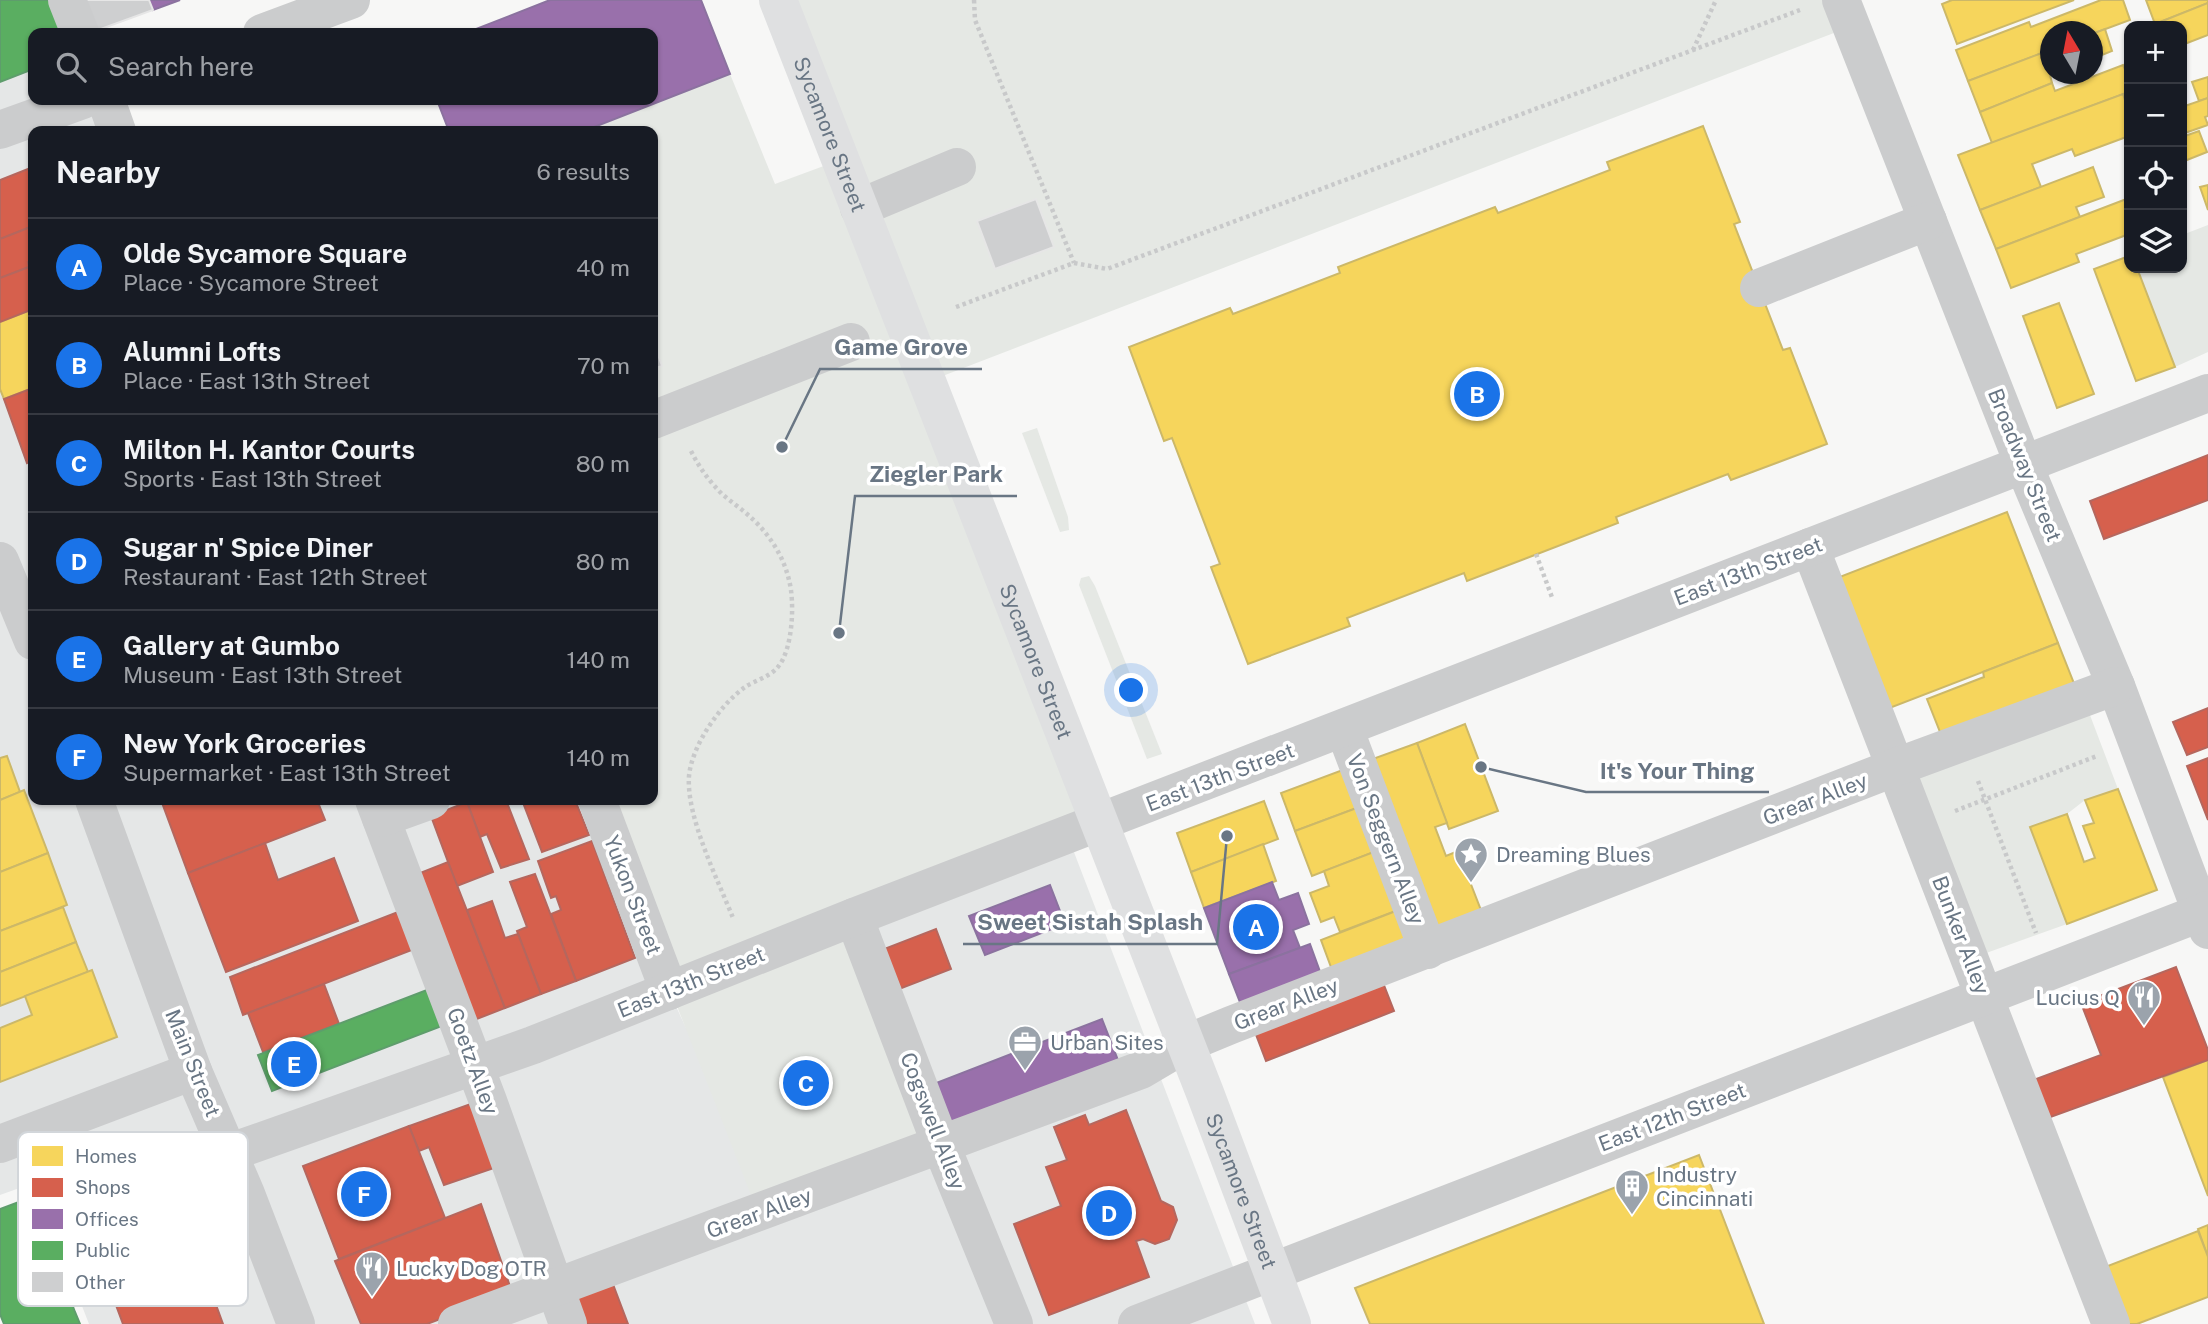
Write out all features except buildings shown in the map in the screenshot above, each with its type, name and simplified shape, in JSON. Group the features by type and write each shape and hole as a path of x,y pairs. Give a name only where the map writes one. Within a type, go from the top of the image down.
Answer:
{"main road":[{"name":"Sycamore Street","path":"778,0 1292,1324"}],"street":[{"path":"67,0 78,28"},
{"path":"275,28 351,0"},
{"name":"Broadway Street","path":"1841,0 2023,463 2116,686 2206,917"},
{"path":"0,130 69,105"},
{"path":"108,105 115,126"},
{"path":"859,208 957,167"},
{"path":"1759,288 1928,221"},
{"path":"668,414 851,342"},
{"name":"East 13th Street","path":"248,1146 474,1066 2208,393"},
{"name":"Bunker Alley","path":"1810,547 1983,995 2066,1194 2111,1324"},
{"path":"0,561 28,629"},
{"name":"Grear Alley","path":"457,1324 1141,1070 1185,1044 1896,767 2116,686"},
{"name":"Von Seggern Alley","path":"1344,728 1428,950"},
{"name":"Main Street","path":"96,805 193,1071 220,1132"},
{"path":"377,809 401,805"},
{"name":"Yukon Street","path":"599,805 669,990"},
{"name":"Goetz Alley","path":"377,809 568,1324"},
{"name":"Cogswell Alley","path":"854,917 941,1145 1014,1324"},
{"name":"East 12th Street","path":"1136,1324 1983,995 2206,917"},
{"path":"32,1132 193,1071"},
{"path":"0,1144 18,1137"},
{"name":"Main Street","path":"248,1201 296,1324"}],"path":[{"path":"974,0 975,20 1074,263"},
{"path":"1692,50 1716,0"},
{"path":"956,307 1074,263 1107,269 1804,9"},
{"path":"668,414 700,468 722,494 769,537 781,556 793,606 792,628 777,668 745,687 723,705 697,751 689,775 696,824 733,918"},
{"path":"1536,554 1556,607"},
{"path":"1919,827 2136,741"},
{"path":"1964,743 2050,970"}],"shaded area":[{"path":"0,0 68,28 28,28 28,105 108,105 115,126 28,126 28,805 599,805 669,991 686,1028 848,934 1072,847 1255,1324 89,1324 82,1306 248,1306 248,1132 18,1132 18,1189 0,1195"},
{"path":"778,0 1841,0 1852,26 927,382 1099,824 854,917 925,1138 754,1203 599,805 658,805 658,126 597,126 651,105 658,105 658,102 730,74 775,184 840,160"},
{"path":"2208,225 2208,352 2175,367 2139,273 2187,273 2187,233"},
{"path":"1037,428 1068,517 1069,530 1060,532 1022,433"},
{"path":"1089,576 1162,754 1147,759 1079,585 1081,578"},
{"path":"2085,702 2118,789 2085,800 2067,814 2030,828 2067,924 1978,956 1906,769"}],"place":[{"name":"Alumni Lofts","path":"1477,394"},
{"name":"Game Grove","path":"782,447"},
{"name":"Ziegler Park","path":"839,633"},
{"name":"It's Your Thing","path":"1481,767"},
{"name":"Sweet Sistah Splash","path":"1227,836"},
{"name":"Dreaming Blues","path":"1471,884"},
{"name":"Olde Sycamore Square","path":"1256,927"},
{"name":"Lucius Q","path":"2144,1027"},
{"name":"Gallery at Gumbo","path":"294,1064"},
{"name":"Urban Sites","path":"1025,1072"},
{"name":"Milton H. Kantor Courts","path":"806,1083"},
{"name":"New York Groceries","path":"364,1194"},
{"name":"Sugar n' Spice Diner","path":"1109,1213"},
{"name":"Industry Cincinnati","path":"1632,1216"},
{"name":"Lucky Dog OTR","path":"372,1298"}]}
